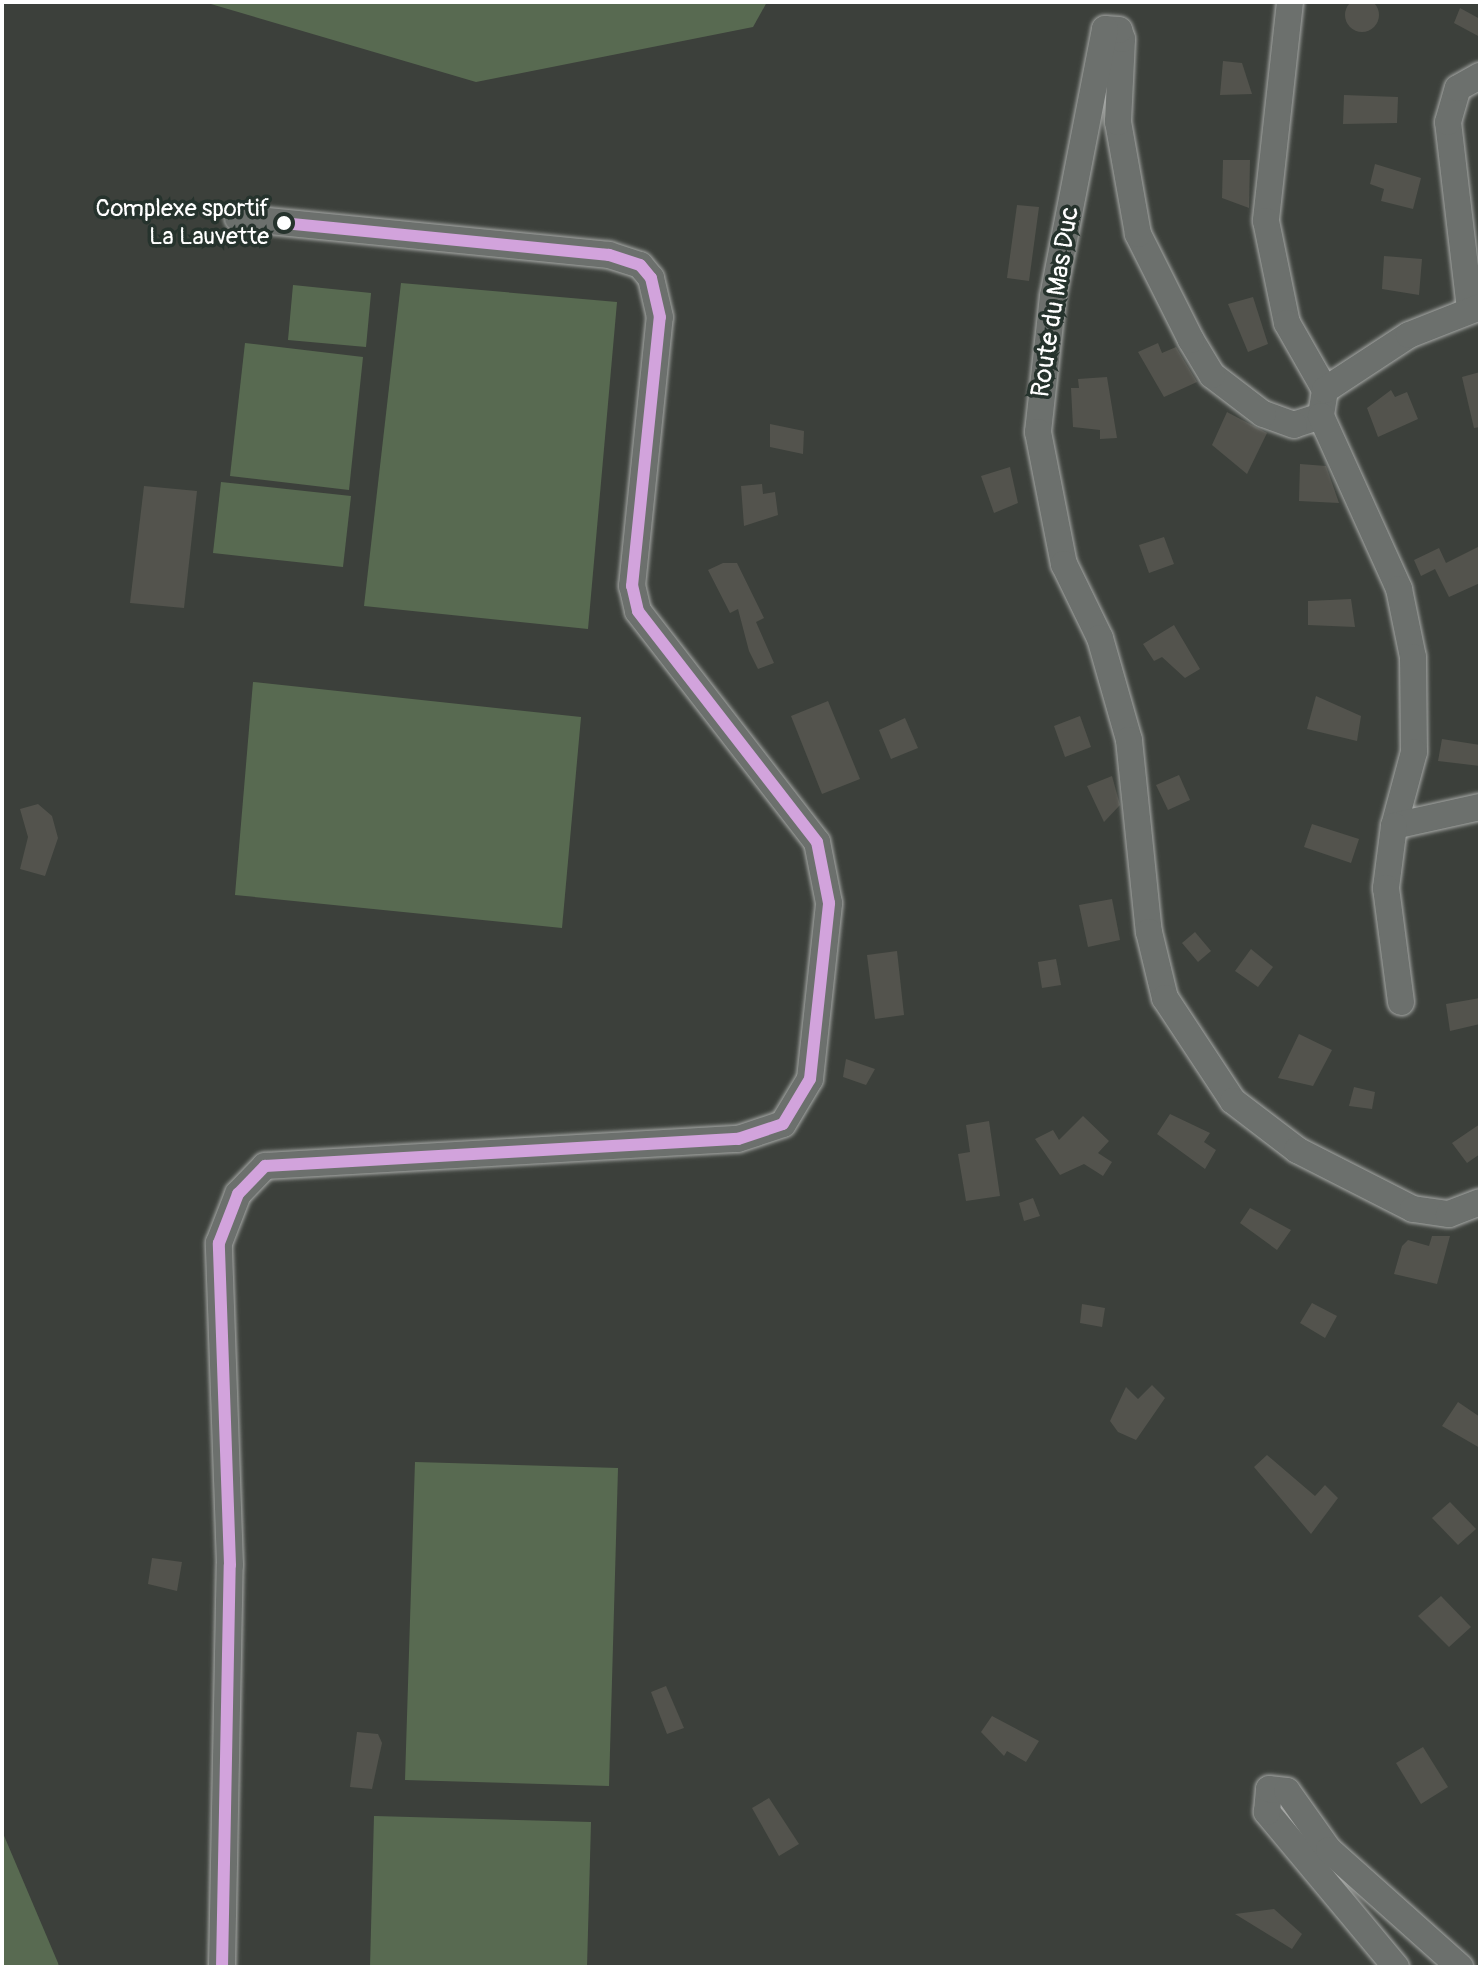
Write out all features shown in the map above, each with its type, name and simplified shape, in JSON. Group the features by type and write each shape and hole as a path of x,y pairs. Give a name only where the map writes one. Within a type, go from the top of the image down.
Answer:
{"street":[{"path":"1290,2 1270,167 1269,254 1287,323 1325,390 1321,416 1399,589 1413,657 1414,752 1394,826 1386,888 1401,1002"},
{"name":"Route du Mas Duc","path":"1321,416 1294,425 1263,414 1212,375 1191,340 1138,234 1118,122 1122,39 1112,27 1097,49 1053,296 1039,386 1041,454 1064,564 1100,638 1129,740 1149,932 1165,998 1233,1101 1297,1150 1413,1209 1449,1214 1480,1202"},
{"path":"1325,390 1409,335 1475,308 1448,122 1458,88 1480,76"},
{"path":"222,1967 230,1565 219,1243 238,1194 265,1166 738,1139 783,1124 810,1079 829,903 817,842 638,611 632,586 660,317 651,278 640,265 609,255 238,218"},
{"path":"1394,826 1480,807"},
{"path":"1396,1967 1267,1812 1269,1789 1287,1791 1329,1850 1460,1967"}],"green space":[{"path":"204,2 767,2 753,27 476,82"},
{"path":"401,283 617,302 588,629 364,606"},
{"path":"293,285 371,293 366,347 288,340"},
{"path":"245,343 363,357 349,490 230,476"},
{"path":"221,482 351,496 343,567 213,553"},
{"path":"253,682 581,717 562,928 235,895"},
{"path":"415,1462 618,1468 609,1786 405,1780"},
{"path":"374,1816 591,1822 587,1967 370,1967"},
{"path":"2,1831 58,1963 59,1967 2,1967"}],"building":[{"path":"1362,-2 1374,3 1379,15 1374,27 1362,32 1350,27 1345,15 1350,3"},
{"path":"1460,8 1480,19 1480,37 1454,23"},
{"path":"1223,61 1242,63 1252,94 1220,95"},
{"path":"1344,95 1398,97 1397,123 1343,124"},
{"path":"1223,160 1250,160 1249,208 1222,198"},
{"path":"1375,164 1421,178 1413,209 1381,201 1384,189 1370,184"},
{"path":"1017,205 1039,207 1029,281 1007,278"},
{"path":"1384,256 1422,259 1419,295 1382,289"},
{"path":"1253,297 1268,344 1248,352 1228,304"},
{"path":"1158,343 1162,353 1176,347 1197,382 1164,397 1138,352"},
{"path":"1480,372 1480,427 1474,428 1462,377"},
{"path":"1107,377 1117,438 1100,439 1100,430 1073,427 1071,388 1079,388 1078,379"},
{"path":"1391,390 1395,397 1407,392 1418,419 1378,437 1367,408"},
{"path":"1227,412 1267,433 1247,474 1212,445"},
{"path":"770,424 804,431 803,454 770,447"},
{"path":"1300,464 1326,466 1339,503 1299,501"},
{"path":"1010,467 1018,503 994,513 981,476"},
{"path":"762,484 763,494 775,492 778,515 744,526 741,486"},
{"path":"144,486 197,491 184,608 130,603"},
{"path":"1164,537 1174,564 1149,573 1139,545"},
{"path":"1480,546 1480,583 1449,597 1435,569 1421,576 1414,560 1439,548 1446,563"},
{"path":"723,563 737,563 764,618 756,622 774,663 758,669 749,651 738,609 730,613 708,570"},
{"path":"1351,599 1355,627 1308,625 1308,601"},
{"path":"1174,625 1200,669 1185,678 1162,657 1154,661 1143,644"},
{"path":"1316,696 1361,716 1357,741 1307,729"},
{"path":"828,701 860,779 822,794 791,716"},
{"path":"1080,716 1091,747 1065,757 1054,726"},
{"path":"905,718 918,748 891,759 879,730"},
{"path":"1442,739 1480,745 1480,766 1438,761"},
{"path":"1179,775 1190,800 1168,810 1156,785"},
{"path":"1112,776 1120,805 1104,822 1087,786"},
{"path":"38,804 52,816 58,838 45,876 20,869 28,837 20,809"},
{"path":"1312,824 1359,839 1351,863 1304,847"},
{"path":"1112,899 1120,940 1088,947 1079,905"},
{"path":"1195,932 1211,951 1198,962 1182,943"},
{"path":"1251,949 1273,967 1258,987 1235,971"},
{"path":"897,951 904,1015 875,1019 867,955"},
{"path":"1056,959 1061,985 1042,988 1038,962"},
{"path":"1480,998 1480,1024 1450,1031 1446,1004"},
{"path":"1299,1034 1332,1050 1313,1086 1278,1078"},
{"path":"846,1059 875,1069 866,1085 843,1077"},
{"path":"1354,1087 1375,1092 1372,1109 1349,1106"},
{"path":"1170,1114 1210,1133 1204,1142 1216,1150 1205,1169 1157,1134"},
{"path":"1083,1116 1109,1141 1098,1153 1112,1162 1103,1176 1084,1164 1060,1175 1035,1139 1053,1130 1059,1140"},
{"path":"989,1121 1000,1196 966,1201 958,1154 970,1152 966,1125"},
{"path":"1480,1124 1480,1154 1467,1163 1452,1143"},
{"path":"1033,1198 1040,1216 1024,1221 1019,1203"},
{"path":"1250,1208 1291,1230 1277,1250 1240,1223"},
{"path":"1432,1236 1450,1236 1437,1284 1394,1274 1402,1246 1408,1240 1429,1246"},
{"path":"1312,1303 1337,1316 1325,1338 1300,1323"},
{"path":"1082,1304 1105,1308 1102,1327 1080,1323"},
{"path":"1152,1385 1165,1398 1136,1440 1118,1432 1110,1421 1126,1387 1138,1399"},
{"path":"1458,1402 1480,1417 1480,1448 1442,1426"},
{"path":"1267,1455 1315,1496 1325,1485 1338,1498 1311,1534 1254,1467"},
{"path":"1450,1502 1476,1529 1458,1545 1432,1518"},
{"path":"152,1558 182,1562 177,1591 148,1584"},
{"path":"1441,1596 1471,1627 1449,1647 1418,1616"},
{"path":"666,1686 684,1728 667,1734 651,1692"},
{"path":"992,1716 1039,1741 1026,1762 1007,1751 1004,1756 981,1732"},
{"path":"357,1732 378,1734 382,1743 372,1789 350,1787"},
{"path":"1423,1747 1448,1787 1421,1804 1396,1763"},
{"path":"769,1798 799,1844 779,1856 752,1808"},
{"path":"1274,1909 1302,1934 1292,1949 1235,1914"}],"transit line":[{"path":"222,1967 230,1565 219,1243 238,1194 265,1166 738,1139 783,1124 810,1079 829,903 817,842 638,611 632,586 660,317 651,278 640,265 609,255 282,223"}],"place":[{"name":"Complexe sportif La Lauvette","path":"284,223"}]}
